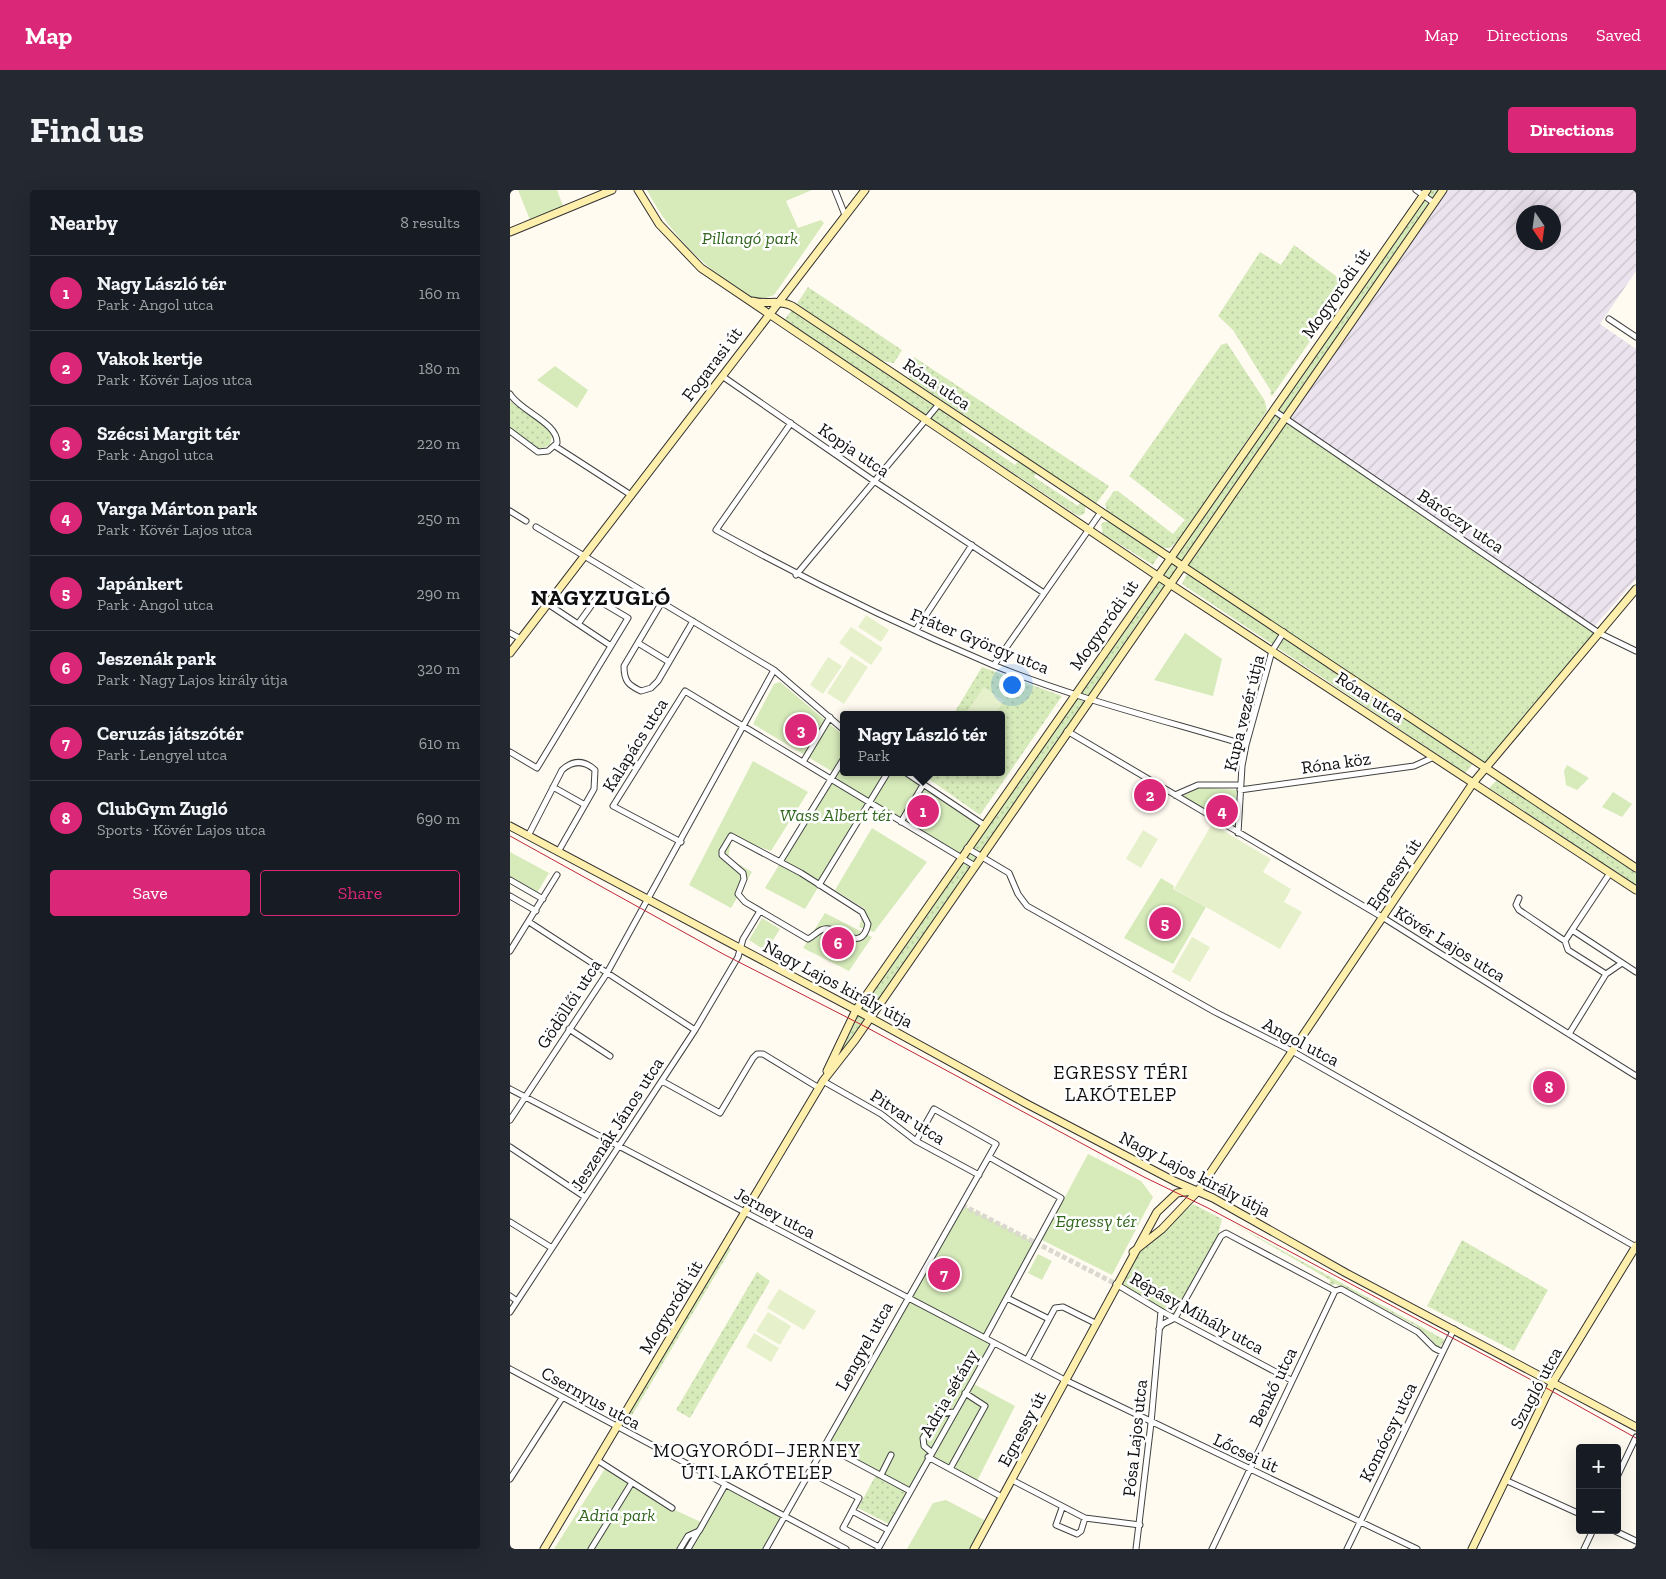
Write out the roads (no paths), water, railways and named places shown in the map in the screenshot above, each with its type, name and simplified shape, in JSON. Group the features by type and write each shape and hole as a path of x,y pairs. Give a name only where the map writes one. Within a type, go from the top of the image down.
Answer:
{"street":[{"path":"510,232 612,190"},
{"name":"Róna utca","path":"638,190 659,224 701,268 1157,576 1172,584 1610,873 1635,887"},
{"path":"835,190 845,215"},
{"name":"Fogarasi út","path":"510,653 865,190"},
{"path":"1416,190 1425,192 1434,203"},
{"name":"Mogyoródi út","path":"544,1549 818,1088 870,1018 1443,190"},
{"name":"Mogyoródi út","path":"823,1081 856,1010 1425,192"},
{"name":"Róna utca","path":"751,300 763,304 779,302 792,306 1636,868"},
{"path":"1609,319 1636,337"},
{"name":"Kopja utca","path":"722,376 874,481 1044,593"},
{"path":"510,394 520,406 551,428 557,438 555,446 548,451 542,452 510,431"},
{"path":"796,575 939,404"},
{"name":"Báróczy utca","path":"1273,410 1599,633 1636,652"},
{"name":"Fráter György utca","path":"791,423 716,530 796,575 994,665 1090,698 1246,745"},
{"path":"555,446 630,495"},
{"path":"510,511 526,522"},
{"path":"994,665 1101,512"},
{"path":"538,529 774,670 840,726"},
{"path":"916,630 972,545"},
{"name":"Egressy út","path":"1133,1252 1162,1229 1198,1191 1473,783 1636,590"},
{"path":"510,752 537,768 628,618 596,598 578,624"},
{"path":"662,602 624,666 624,676 628,685 640,691 651,688 658,681 694,621"},
{"path":"548,604 612,646"},
{"name":"Kupa vezér útja","path":"1238,833 1246,745 1272,651 1284,632"},
{"path":"510,633 521,639"},
{"path":"638,643 669,662"},
{"path":"648,901 774,670"},
{"name":"Kalapács utca","path":"680,842 613,806 685,691 744,726"},
{"path":"803,762 830,717"},
{"path":"744,726 975,866"},
{"name":"Kövér Lajos utca","path":"1067,731 1382,917 1636,1076"},
{"name":"Róna köz","path":"1175,795 1198,785 1241,788 1414,766 1434,757"},
{"path":"528,836 553,788 567,766 580,762 589,764 595,770 596,783 558,852"},
{"path":"840,764 780,862 820,885 886,776"},
{"path":"911,776 984,825"},
{"path":"901,822 923,785"},
{"path":"553,788 585,805"},
{"name":"Nagy Lajos király útja","path":"510,826 856,1010 1027,1104 1174,1181 1198,1191 1636,1427"},
{"name":"Nagy Lajos király útja","path":"780,862 735,837 728,838 722,855 743,873 744,879 738,894 745,902 808,940 821,930 829,928 849,938 860,937 864,934 868,924 864,914 820,885"},
{"name":"Angol utca","path":"967,848 1009,873 1018,894 1027,906 1162,983 1292,1051 1636,1247"},
{"path":"1565,941 1610,873"},
{"path":"510,951 557,875"},
{"path":"510,880 543,899"},
{"path":"510,896 536,911"},
{"path":"1519,898 1516,905 1519,910 1565,941 1568,950 1606,974"},
{"name":"Gödöllői utca","path":"510,1120 607,973 648,901"},
{"name":"Nagy Lajos király útja","path":"740,948 760,911"},
{"path":"529,922 695,1030"},
{"path":"1572,930 1636,972"},
{"name":"Jeszenák János utca","path":"510,1312 695,1030 736,960 740,948"},
{"path":"1569,1034 1606,974 1622,963"},
{"path":"569,1029 610,1056"},
{"path":"662,1081 720,1113 753,1058 757,1054 762,1054 818,1088"},
{"name":"Pitvar utca","path":"823,1081 881,1114 916,1141 978,1175"},
{"name":"Jerney utca","path":"510,1089 907,1299 1065,1380"},
{"path":"916,1141 934,1108 996,1144 989,1157 1061,1198 985,1338"},
{"path":"510,1147 586,1198"},
{"name":"Lengyel utca","path":"766,1549 989,1157"},
{"name":"Egressy út","path":"974,1549 1133,1252 1151,1223 1162,1206 1177,1193 1198,1191"},
{"path":"510,1222 552,1248"},
{"path":"1151,1223 1150,1228 1153,1231 1162,1229"},
{"path":"1159,1329 1163,1324 1175,1318 1221,1236 1228,1233 1335,1291 1341,1289 1418,1332 1434,1348 1442,1352"},
{"name":"Szugló utca","path":"1472,1549 1553,1382 1636,1247"},
{"name":"Répásy Mihály utca","path":"1116,1284 1161,1311 1291,1380"},
{"name":"Benkő utca","path":"1212,1549 1335,1291"},
{"path":"510,1296 517,1301"},
{"path":"1007,1298 1049,1319"},
{"path":"1027,1360 1055,1308 1063,1307 1095,1323"},
{"name":"Pósa Lajos utca","path":"1136,1549 1152,1423 1161,1311"},
{"name":"Komócsy utca","path":"1347,1549 1454,1328"},
{"name":"Adria sétány","path":"809,1472 859,1498 843,1528 878,1548 994,1343"},
{"name":"Csernyus utca","path":"510,1368 616,1428 846,1549"},
{"name":"Lőcsei út","path":"1065,1380 1416,1549"},
{"path":"950,1469 985,1406 965,1393"},
{"path":"510,1479 562,1398"},
{"path":"930,1455 924,1446 923,1438 938,1414 954,1412"},
{"path":"1621,1469 1636,1437"},
{"path":"824,1445 910,1490"},
{"path":"881,1475 891,1455"},
{"name":"Adria sétány","path":"930,1455 950,1469 1002,1497"},
{"path":"597,1460 631,1484 672,1508"},
{"path":"1012,1480 1062,1508 1085,1518 1140,1525"},
{"path":"1505,1480 1576,1512"},
{"path":"592,1549 631,1484"},
{"path":"688,1549 725,1485"},
{"path":"1062,1508 1056,1520 1056,1525 1059,1528 1077,1534 1081,1531 1085,1518"},
{"path":"852,1511 888,1530"},
{"path":"680,1549 688,1536 699,1531"},
{"path":"1584,1549 1591,1534"},
{"path":"1621,1534 1636,1541"}],"tunnel":[{"path":"962,1205 1116,1284"}],"tram line":[{"path":"510,836 725,955 864,1026 1144,1177 1208,1208 1539,1384 1636,1438"}],"place":[{"name":"Szécsi Margit tér","path":"801,730"},
{"name":"Vakok kertje","path":"1150,795"},
{"name":"Nagy László tér","path":"923,811"},
{"name":"Varga Márton park","path":"1222,811"},
{"name":"Japánkert","path":"1165,923"},
{"name":"Jeszenák park","path":"838,943"},
{"name":"ClubGym Zugló","path":"1549,1087"},
{"name":"Ceruzás játszótér","path":"944,1274"}],"district":[{"name":"NAGYZUGLÓ","path":"601,597"},
{"name":"EGRESSY TÉRI LAKÓTELEP","path":"1121,1083"},
{"name":"MOGYORÓDI–JERNEY ÚTI LAKÓTELEP","path":"757,1461"}],"park label":[{"name":"Pillangó park","path":"750,238"},
{"name":"Wass Albert tér","path":"836,815"},
{"name":"Egressy tér","path":"1096,1221"},
{"name":"Adria park","path":"617,1515"}]}
